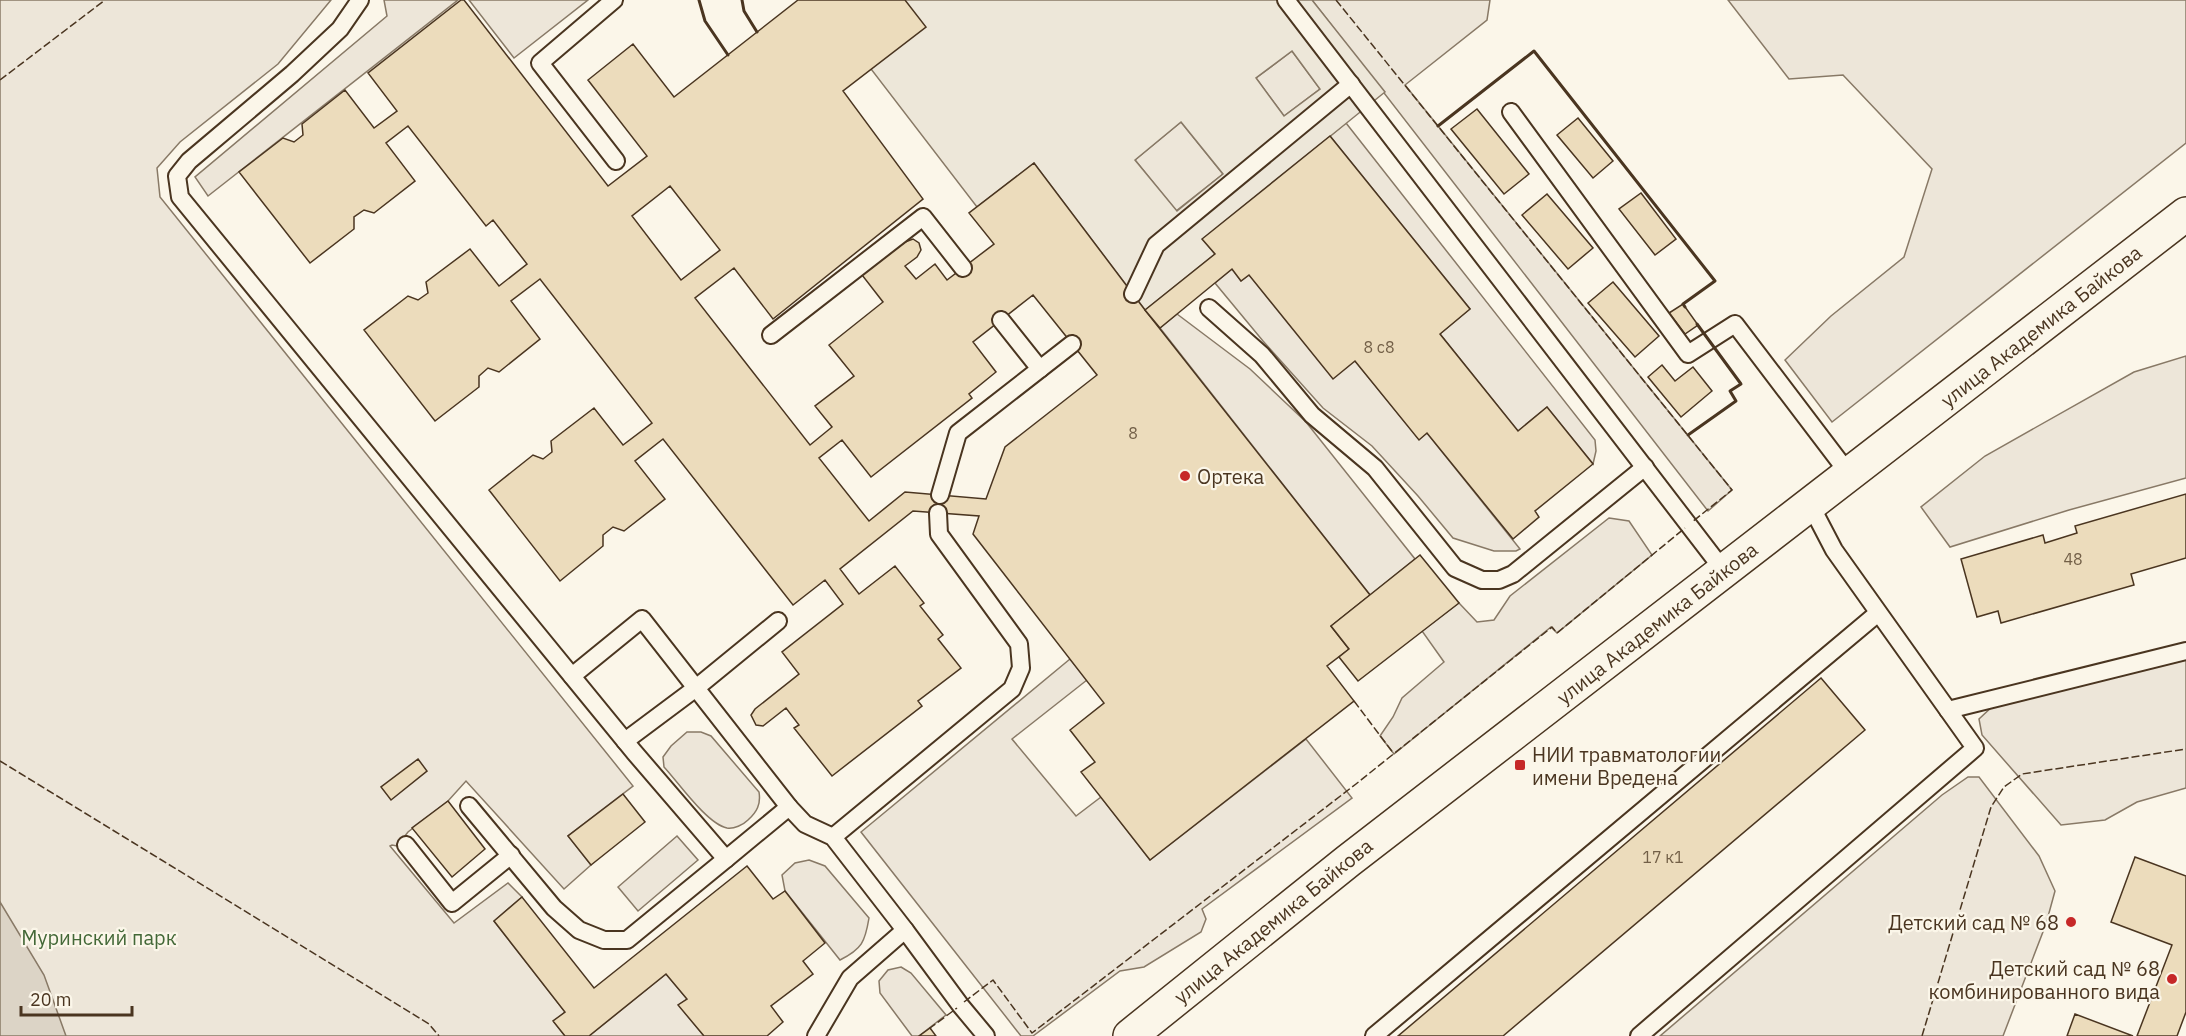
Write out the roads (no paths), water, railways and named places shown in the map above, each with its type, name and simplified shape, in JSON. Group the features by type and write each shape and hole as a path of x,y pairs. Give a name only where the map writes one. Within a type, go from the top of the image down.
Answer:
{"street":[{"name":"улица Академика Байкова","path":"1130,1036 1348,861 2186,214"}],"lane":[{"path":"360,0 340,29 292,74 189,161 177,176 180,197 625,741 726,860"},
{"path":"614,0 540,63 616,161"},
{"path":"1286,0 1724,571"},
{"path":"1133,294 1156,245 1351,84"},
{"path":"1511,112 1688,354 1735,324 1849,474"},
{"path":"771,335 923,217 963,268"},
{"path":"1209,308 1262,355 1312,416 1375,468 1455,568 1482,580 1499,580 1513,574 1646,467"},
{"path":"1001,320 1040,369"},
{"path":"939,495 958,433 1072,344"},
{"path":"1639,1036 1975,748 1834,550 1810,504"},
{"path":"833,837 1012,689 1021,668 1019,644 939,534 938,513"},
{"path":"1374,1036 1878,613"},
{"path":"572,676 642,619 789,807 805,824 833,837 960,1006 986,1036"},
{"path":"625,741 696,688 778,621"},
{"path":"1948,710 2186,651"},
{"path":"469,806 554,908 579,930 604,940 627,940 789,807"},
{"path":"406,844 452,903 510,855"},
{"path":"816,1036 850,978 905,930"}],"place":[{"name":"Ортека","path":"1185,476"},
{"name":"НИИ травматологии имени Вредена","path":"1520,765"},
{"name":"Детский сад № 68","path":"2071,922"},
{"name":"Детский сад № 68 комбинированного вида","path":"2172,979"}],"park label":[{"name":"Муринский парк","path":"99,937"}]}
